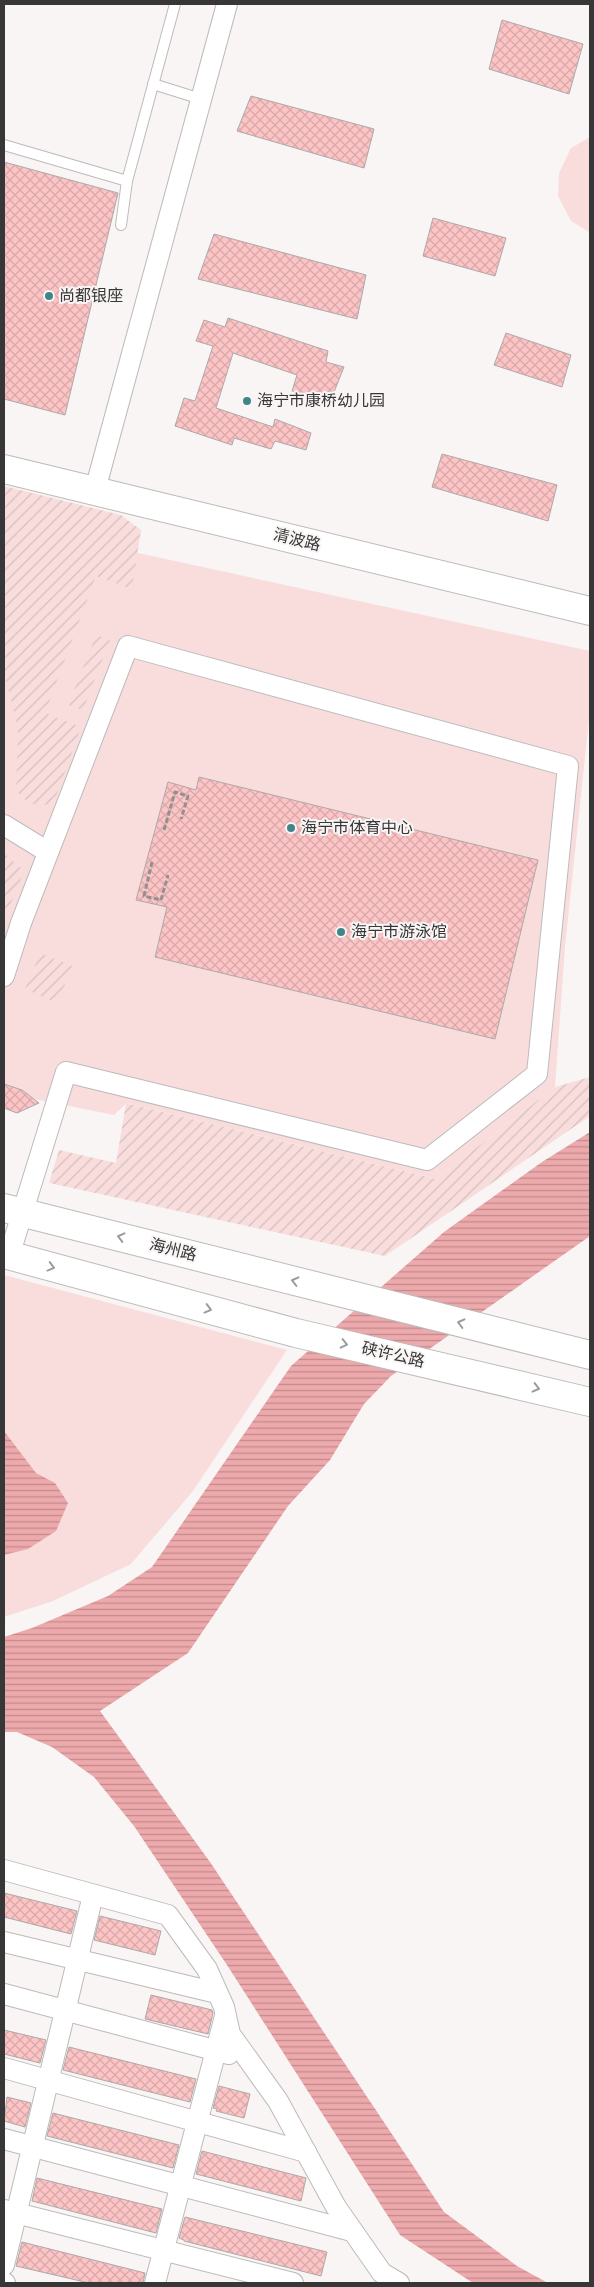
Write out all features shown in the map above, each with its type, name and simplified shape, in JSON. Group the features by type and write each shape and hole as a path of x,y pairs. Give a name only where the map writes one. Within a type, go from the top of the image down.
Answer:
{"main road":[{"name":"清波路","path":"4,469 590,611"},
{"name":"海州路","path":"13,1210 590,1355"},
{"name":"硖许公路","path":"6,1255 296,1333 489,1376 590,1402"}],"street":[{"path":"95,490 227,4"},
{"path":"4,976 21,923 128,646 568,766 537,1074 427,1160 66,1072 13,1210 6,1255"},
{"path":"4,825 48,852"},
{"path":"4,1870 168,1915 207,1969 226,2014 230,2034 278,2101 336,2207 382,2273 399,2283"},
{"path":"4,2265 10,2212 32,2147 94,1895"},
{"path":"4,1942 217,1993"},
{"path":"4,1994 248,2059"},
{"path":"155,2283 226,2014"},
{"path":"4,2068 306,2152"},
{"path":"4,2139 352,2231"},
{"path":"10,2212 293,2283"}],"lane":[{"path":"121,225 127,181 175,4"},
{"path":"153,84 201,99"},
{"path":"4,144 127,181"}],"path":[{"path":"164,830 174,792 188,796 181,819"},
{"path":"152,862 144,896 161,900 168,875"}],"shaded area":[{"path":"590,137 589,232 571,221 558,196 559,173 571,148"},
{"path":"4,486 121,515 141,530 132,589 96,576 45,713 81,727 53,805 30,804 16,791 18,728 4,672"},
{"name":"海宁市体育中心","path":"4,524 590,651 590,710 565,947 555,1087 436,1179 127,1103 114,1115 4,1093"},
{"path":"96,635 110,640 83,710 68,705"},
{"path":"4,853 24,871 4,920"},
{"path":"40,953 73,966 57,1003 25,989"},
{"path":"590,1077 590,1116 385,1256 49,1183 59,1150 116,1163 126,1103 436,1179 555,1087"},
{"path":"590,1132 590,1236 391,1376 364,1404 330,1460 288,1506 188,1653 100,1711 210,1862 444,2212 517,2266 548,2283 473,2283 400,2235 227,1965 134,1826 94,1777 52,1747 17,1732 4,1732 4,1637 32,1628 108,1596 152,1567 291,1366 444,1232 542,1162"},
{"path":"4,1275 287,1350 193,1491 131,1564 53,1601 4,1617"},
{"path":"4,1431 36,1473 55,1483 68,1503 56,1531 28,1549 4,1555"}],"building":[{"path":"502,20 583,44 569,94 489,69"},
{"path":"251,96 374,129 364,168 237,131"},
{"name":"尚都银座","path":"4,162 118,193 65,415 4,399"},
{"path":"433,218 506,238 495,276 423,256"},
{"path":"214,234 366,275 357,319 198,279"},
{"path":"228,318 328,351 326,362 344,367 330,402 292,391 297,375 233,353 216,408 273,427 275,419 311,433 306,450 275,441 271,449 234,438 232,445 175,426 184,398 195,401 213,346 196,341 204,320 225,327"},
{"path":"506,333 571,355 562,387 494,365"},
{"path":"442,454 557,485 548,521 432,487"},
{"name":"海宁市游泳馆","path":"199,777 538,860 495,1039 155,957 167,907 136,900 168,782 196,790"},
{"path":"4,1084 22,1090 39,1103 17,1113 4,1108"},
{"path":"4,1893 77,1911 71,1934 4,1917"},
{"path":"100,1916 161,1931 155,1955 94,1940"},
{"path":"151,1995 212,2010 208,2034 145,2019"},
{"path":"4,2030 46,2040 40,2063 4,2054"},
{"path":"69,2047 196,2079 190,2102 63,2070"},
{"path":"219,2086 250,2094 244,2118 216,2111 217,2109 213,2108"},
{"path":"7,2097 31,2103 25,2127 4,2121"},
{"path":"53,2113 179,2145 173,2168 47,2136"},
{"path":"202,2151 306,2178 301,2201 196,2174"},
{"path":"37,2178 162,2209 156,2233 32,2201"},
{"path":"185,2217 327,2252 321,2276 184,2241 179,2238"},
{"path":"22,2242 145,2273 143,2283 89,2283 16,2266"}],"place":[{"name":"尚都银座","path":"49,296"},
{"name":"海宁市康桥幼儿园","path":"247,401"},
{"name":"海宁市体育中心","path":"291,828"},
{"name":"海宁市游泳馆","path":"341,932"}]}
